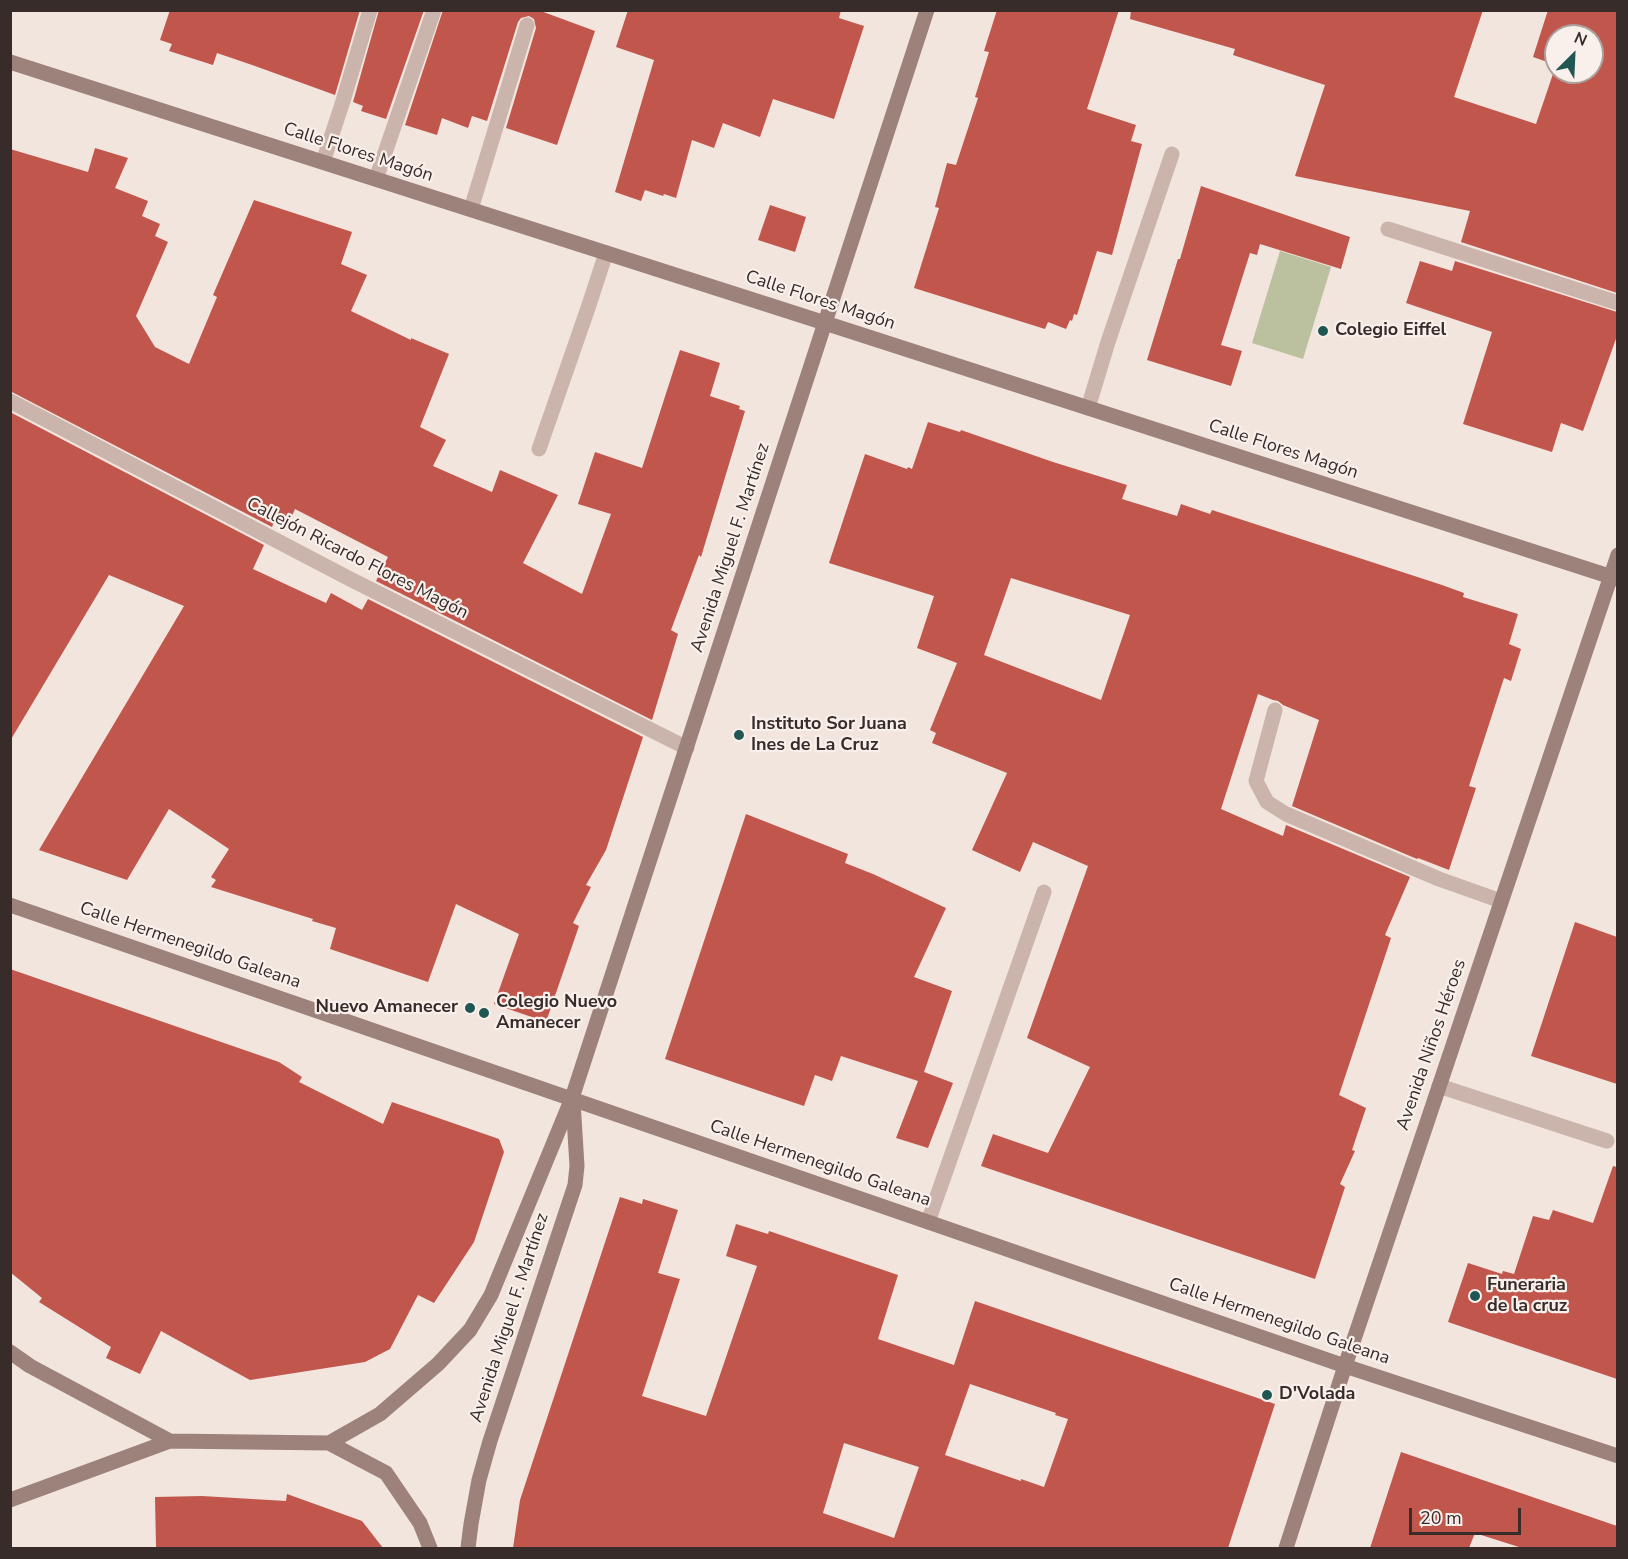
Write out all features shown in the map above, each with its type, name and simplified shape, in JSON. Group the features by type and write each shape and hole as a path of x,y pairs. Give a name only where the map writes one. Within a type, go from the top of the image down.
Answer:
{"street":[{"name":"Avenida Miguel F. Martínez","path":"329,1443 380,1413 438,1364 470,1329 491,1295 572,1098 927,10"},
{"name":"Calle Flores Magón","path":"10,62 1614,578"},
{"name":"Avenida Niños Héroes","path":"1286,1548 1501,901 1614,578 1617,555"},
{"name":"Calle Hermenegildo Galeana","path":"10,905 1345,1366 1617,1456"},
{"name":"Avenida Miguel F. Martínez","path":"468,1548 479,1480 490,1441 575,1185 578,1166 572,1098"},
{"path":"10,1352 30,1366 170,1441"},
{"path":"10,1500 170,1441 329,1443 386,1473 420,1522 430,1548"}],"lane":[{"path":"323,162 369,10"},
{"path":"376,179 434,10"},
{"path":"471,209 527,25"},
{"path":"1088,408 1172,154"},
{"path":"1388,229 1617,303"},
{"path":"539,449 606,253"},
{"name":"Callejón Ricardo Flores Magón","path":"10,401 350,579 687,748"},
{"path":"1275,710 1256,780 1267,802 1286,814 1439,879 1501,901"},
{"path":"928,1222 1044,892"},
{"path":"1439,1086 1607,1141"}],"green space":[{"path":"1280,251 1331,267 1303,359 1252,343"}],"building":[{"path":"170,10 360,10 335,95 217,53 213,65 169,51 172,44 160,40"},
{"path":"379,10 424,10 386,119 361,111 363,106 353,102"},
{"path":"443,10 538,10 595,31 557,145 506,128 536,28 534,19 529,16 521,18 518,22 487,121 472,116 468,128 442,118 437,135 405,125"},
{"path":"628,10 841,10 839,18 864,26 834,119 773,99 760,137 723,123 714,148 692,140 676,198 645,190 641,201 615,192 654,60 616,47"},
{"path":"997,10 1119,10 1087,109 1136,125 1131,141 1142,144 1112,255 1097,251 1077,315 1074,314 1066,329 1048,322 1045,329 914,288 939,208 935,207 947,163 956,165 978,98 975,97 989,52 984,51"},
{"path":"1131,10 1483,10 1454,97 1536,124 1550,84 1604,84 1604,24 1544,24 1544,61 1533,57 1548,10 1617,10 1617,293 1461,242 1470,211 1295,176 1325,85 1233,55 1235,49 1130,19"},
{"path":"95,148 128,158 115,188 148,201 142,216 160,224 155,236 168,242 136,316 155,347 189,364 217,297 213,295 254,200 352,232 341,264 367,275 351,311 411,340 411,338 449,354 420,427 446,440 433,466 492,492 500,470 558,495 523,563 582,594 611,514 578,504 595,452 642,468 680,350 720,363 710,396 740,406 739,409 745,411 701,557 699,555 671,630 678,634 652,720 376,581 388,557 295,509 289,523 276,517 272,527 10,391 10,149 88,172"},
{"path":"1201,186 1350,237 1341,269 1260,244 1257,255 1250,253 1221,345 1242,351 1231,386 1147,360"},
{"path":"770,205 806,217 795,252 758,240"},
{"path":"1420,261 1452,271 1455,261 1617,312 1617,336 1583,431 1561,423 1552,452 1463,424 1492,332 1406,303"},
{"path":"10,412 264,545 253,569 326,603 331,593 362,610 368,599 643,737 606,850 586,885 591,887 573,923 579,926 546,1022 494,1004 519,934 456,904 428,982 330,949 336,928 211,887 216,880 211,877 229,849 169,809 127,880 39,850 184,606 109,575 10,741"},
{"path":"928,422 960,432 961,430 1127,485 1122,499 1177,516 1181,504 1210,514 1212,510 1442,585 1464,593 1463,597 1518,614 1509,644 1521,649 1511,681 1504,678 1469,786 1476,788 1449,870 1417,859 1292,806 1319,720 1258,694 1221,809 1283,836 1286,825 1410,877 1385,935 1391,938 1339,1095 1366,1108 1352,1150 1355,1151 1340,1184 1345,1187 1315,1279 981,1166 993,1134 1048,1153 1090,1067 1027,1038 1088,866 1033,842 1020,872 972,850 1007,773 932,743 936,733 930,730 957,663 917,648 934,596 829,563 865,454 912,469","holes":["1011,578 1130,615 1101,700 984,655"]},
{"path":"746,814 848,854 845,863 946,908 914,977 952,991 924,1072 953,1083 928,1148 896,1138 918,1081 841,1056 832,1081 815,1075 804,1106 665,1059"},
{"path":"1575,922 1617,937 1617,1084 1531,1056"},
{"path":"10,969 279,1062 302,1077 299,1082 383,1124 392,1102 499,1139 504,1152 474,1242 434,1303 418,1295 390,1349 365,1362 250,1380 161,1331 140,1374 106,1358 111,1347 39,1302 42,1298 10,1272"},
{"path":"1613,1166 1617,1167 1617,1379 1448,1322 1468,1263 1502,1274 1503,1271 1514,1274 1533,1216 1549,1220 1553,1210 1593,1223"},
{"path":"620,1197 642,1204 643,1199 678,1210 658,1273 680,1279 642,1396 706,1416 757,1266 726,1256 736,1224 768,1234 769,1231 898,1275 878,1339 954,1365 975,1301 1275,1404 1228,1548 513,1548 520,1500","holes":["970,1384 1068,1419 1044,1487 945,1455","844,1443 919,1467 894,1538 823,1513"]},
{"path":"1401,1452 1617,1526 1617,1548 1522,1548 1475,1533 1469,1548 1370,1548"},
{"path":"287,1494 362,1521 383,1548 156,1547 155,1497 202,1496 286,1501"}],"place":[{"name":"Colegio Eiffel","path":"1323,331"},
{"name":"Instituto Sor Juana Ines de La Cruz","path":"739,735"},
{"name":"Nuevo Amanecer","path":"470,1008"},
{"name":"Colegio Nuevo Amanecer","path":"484,1013"},
{"name":"Funeraria de la cruz","path":"1475,1296"},
{"name":"D'Volada","path":"1267,1395"}]}
